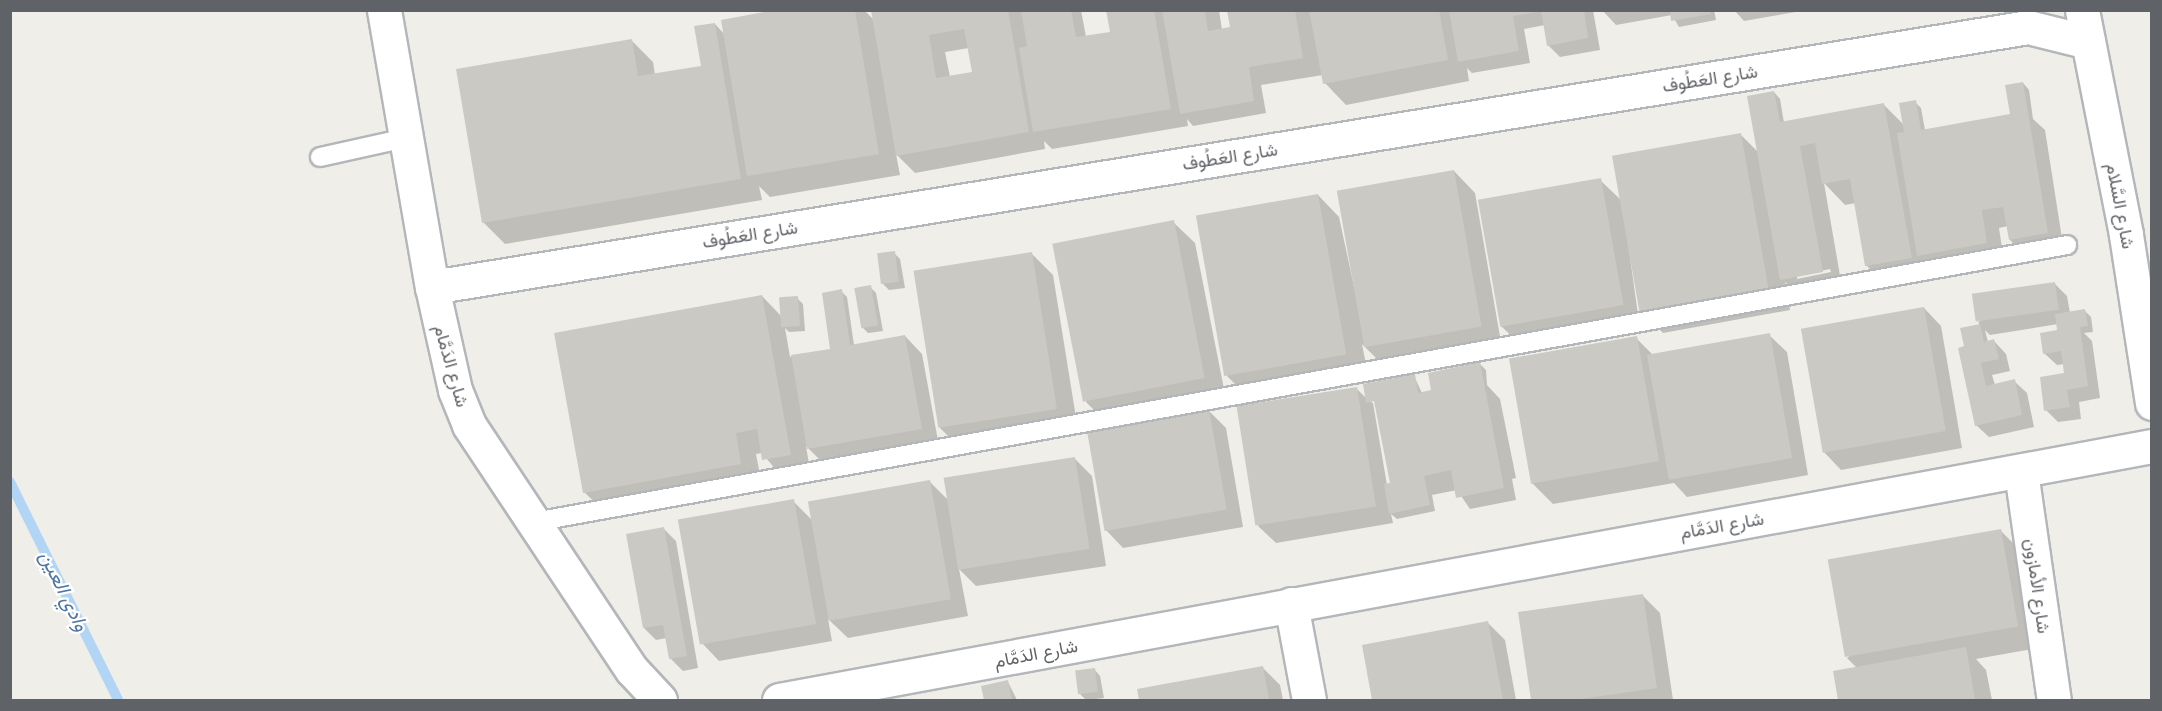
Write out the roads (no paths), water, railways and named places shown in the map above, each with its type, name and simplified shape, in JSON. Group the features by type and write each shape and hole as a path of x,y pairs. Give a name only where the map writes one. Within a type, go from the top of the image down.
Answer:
{"street":[{"name":"شارع الدَمَّام","path":"384,10 445,356 470,425 632,670 660,700"},
{"name":"شارع السَّلام","path":"2082,10 2126,235 2151,403"},
{"name":"شارع العَطُوف","path":"432,287 2034,19 2088,42"},
{"name":"شارع الدَمَّام","path":"779,700 902,691 1291,604 2021,472 2151,446"},
{"name":"شارع الأمازون","path":"2021,472 2054,700"},
{"path":"1291,604 1309,700"}],"lane":[{"path":"320,157 406,138"},
{"path":"534,522 2067,245"}],"waterway":[{"name":"وادي العين","path":"10,482 118,700"}]}
